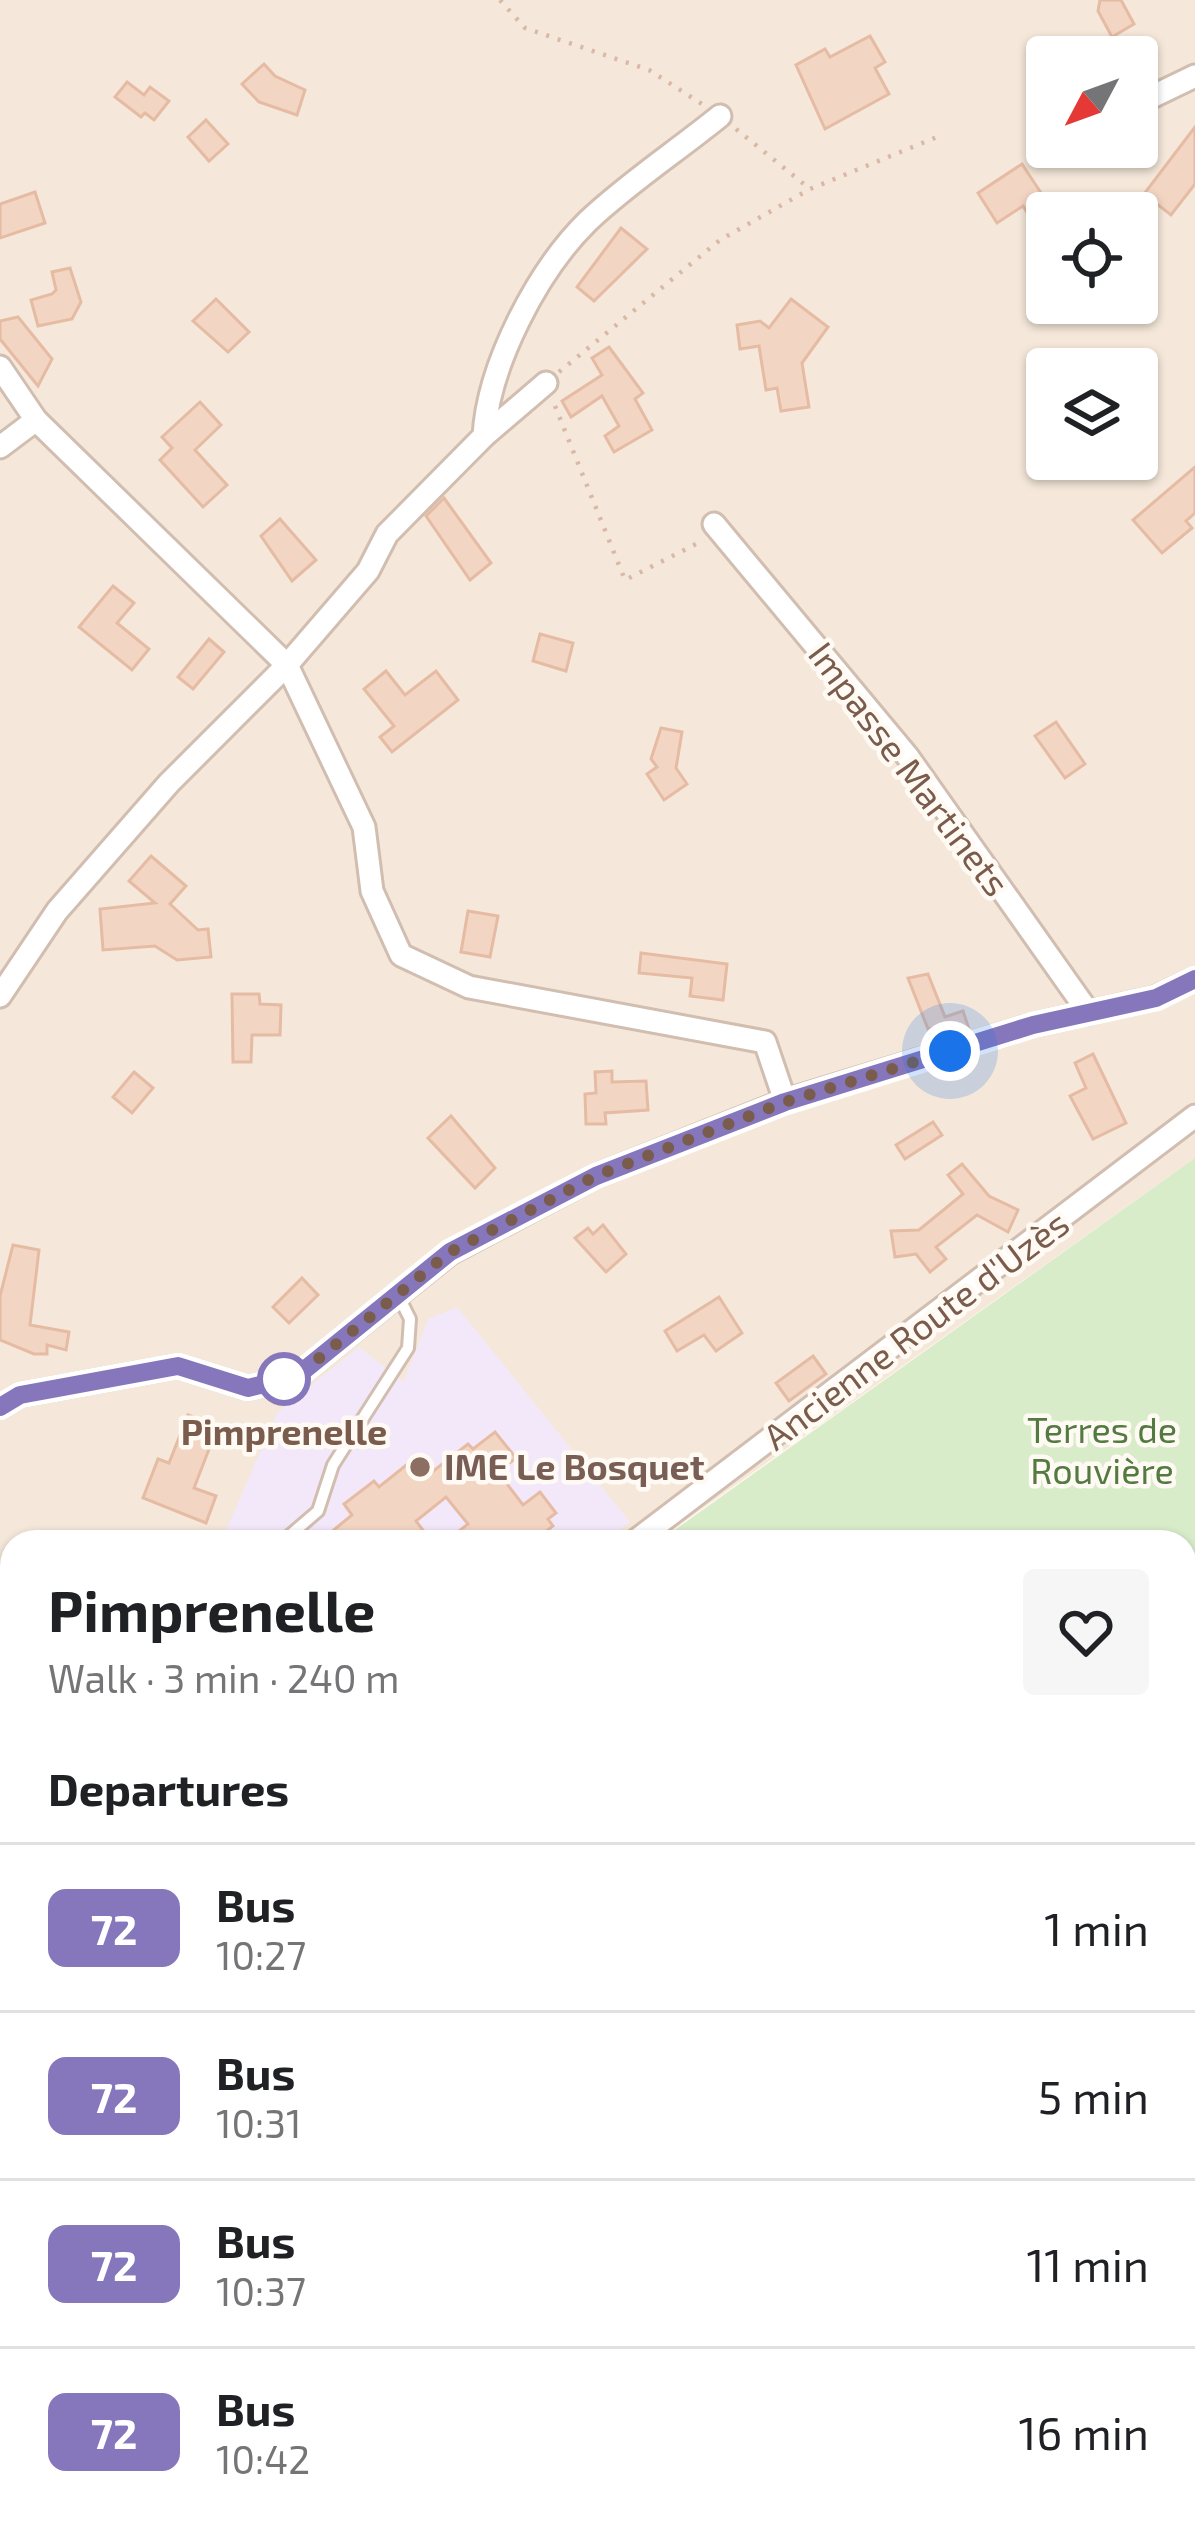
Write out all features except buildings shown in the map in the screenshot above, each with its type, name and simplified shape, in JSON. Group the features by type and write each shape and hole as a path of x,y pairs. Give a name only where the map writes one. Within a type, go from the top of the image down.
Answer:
{"street":[{"path":"1158,94 1195,76"},
{"path":"484,436 486,396 525,308 586,223 720,116"},
{"path":"0,367 36,420 287,664 364,826 372,891 400,955 470,988 765,1042 785,1102"},
{"path":"0,996 57,911 170,783 287,664 368,571 387,535 484,436 546,383"},
{"path":"0,447 36,420"},
{"name":"Impasse Martinets","path":"717,528 908,757 1089,1013"},
{"path":"0,1407 20,1395 178,1366 248,1388 297,1376 450,1252 596,1176 785,1102 1089,1013 1156,998 1195,979"},
{"name":"Ancienne Route d'Uzès","path":"650,1530 1195,1116"}],"lane":[{"path":"296,1530 318,1511 333,1465 408,1348 410,1319 398,1294"}],"path":[{"path":"500,0 525,28 649,70 720,116 810,189"},
{"path":"717,528 625,580 546,383 719,241 810,189 937,137"}],"shaded area":[{"path":"0,0 1195,0 1195,1158 672,1530 0,1530"},
{"name":"IME Le Bosquet","path":"457,1307 630,1522 620,1530 226,1530 277,1413 359,1347 404,1382 428,1319"}],"green space":[{"name":"Terres de Rouvière","path":"1195,1158 1195,1530 675,1530"}],"bus line":[{"name":"72","path":"0,1407 20,1395 178,1366 248,1388 297,1376 450,1252 596,1176 785,1102 1033,1025 1156,998 1195,979"}],"place":[{"name":"Pimprenelle","path":"284,1379"},
{"name":"IME Le Bosquet","path":"420,1467"}],"route":[{"path":"284,1379 273,1382 297,1376 450,1252 596,1176 785,1102 950,1051"}]}
